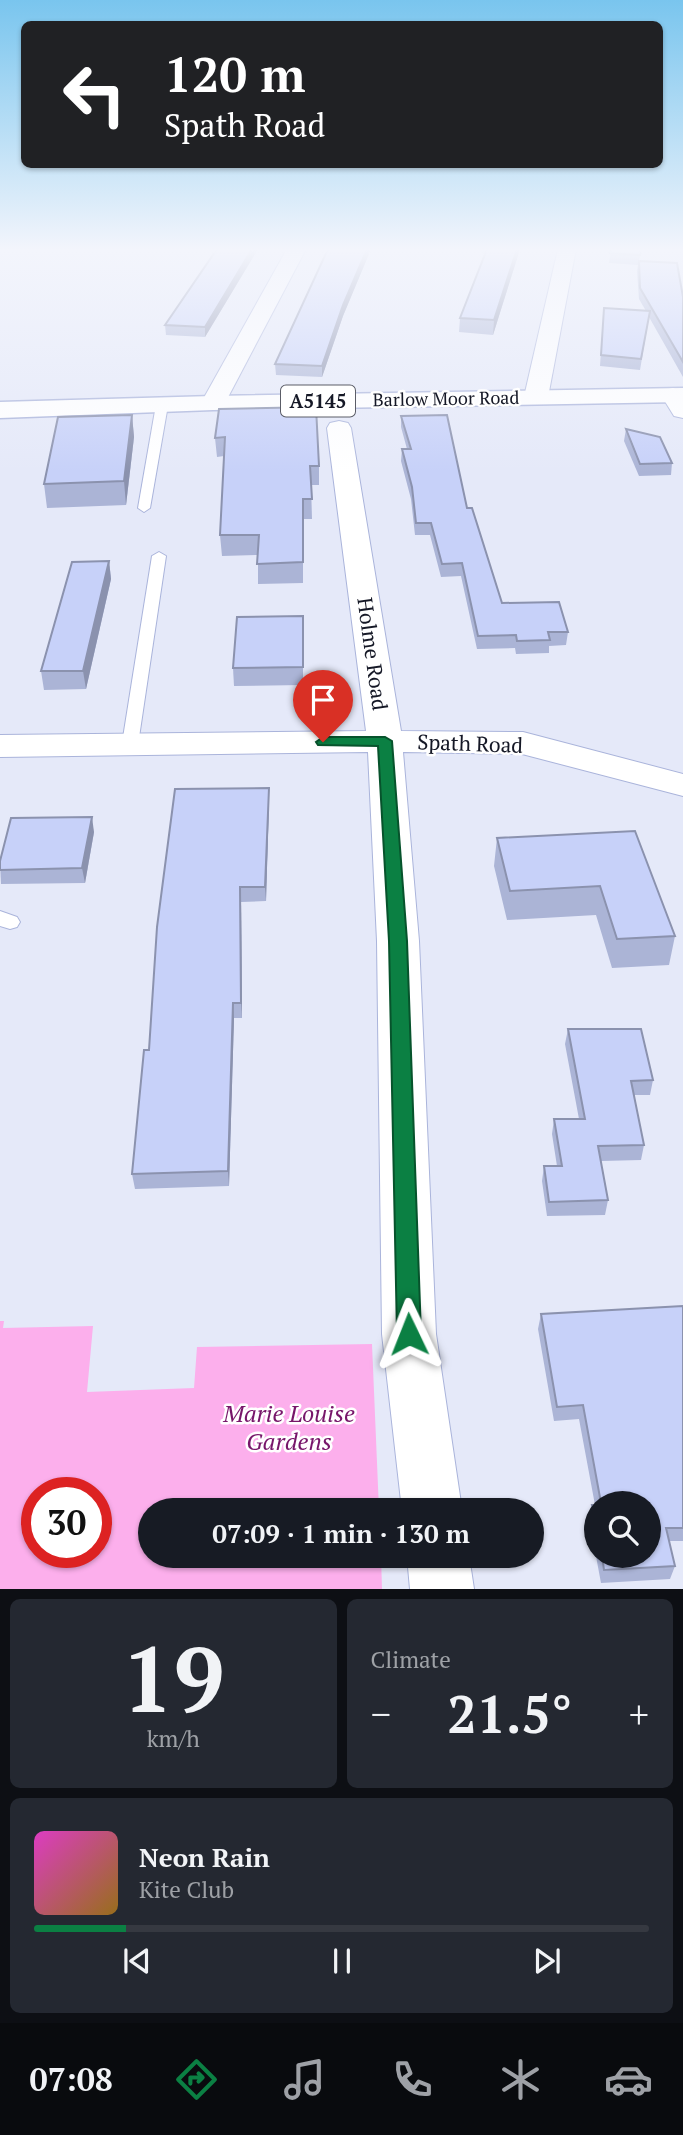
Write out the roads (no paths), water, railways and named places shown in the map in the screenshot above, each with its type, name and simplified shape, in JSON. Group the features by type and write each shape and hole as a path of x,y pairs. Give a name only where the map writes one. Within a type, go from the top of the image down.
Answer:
{"main road":[{"name":"Barlow Moor Road","path":"0,411 213,403 536,397 680,401"}],"street":[{"path":"213,403 257,323"},
{"path":"536,397 552,323"},
{"name":"Holme Road","path":"340,428 385,741 398,941 409,1334 430,1498"},
{"name":"Spath Road","path":"0,746 385,741 523,743 683,785"},
{"path":"439,1568 442,1589"}],"lane":[{"path":"144,508 162,405"},
{"path":"130,744 159,556"}],"park label":[{"name":"Marie Louise Gardens","path":"289,1428"}]}
